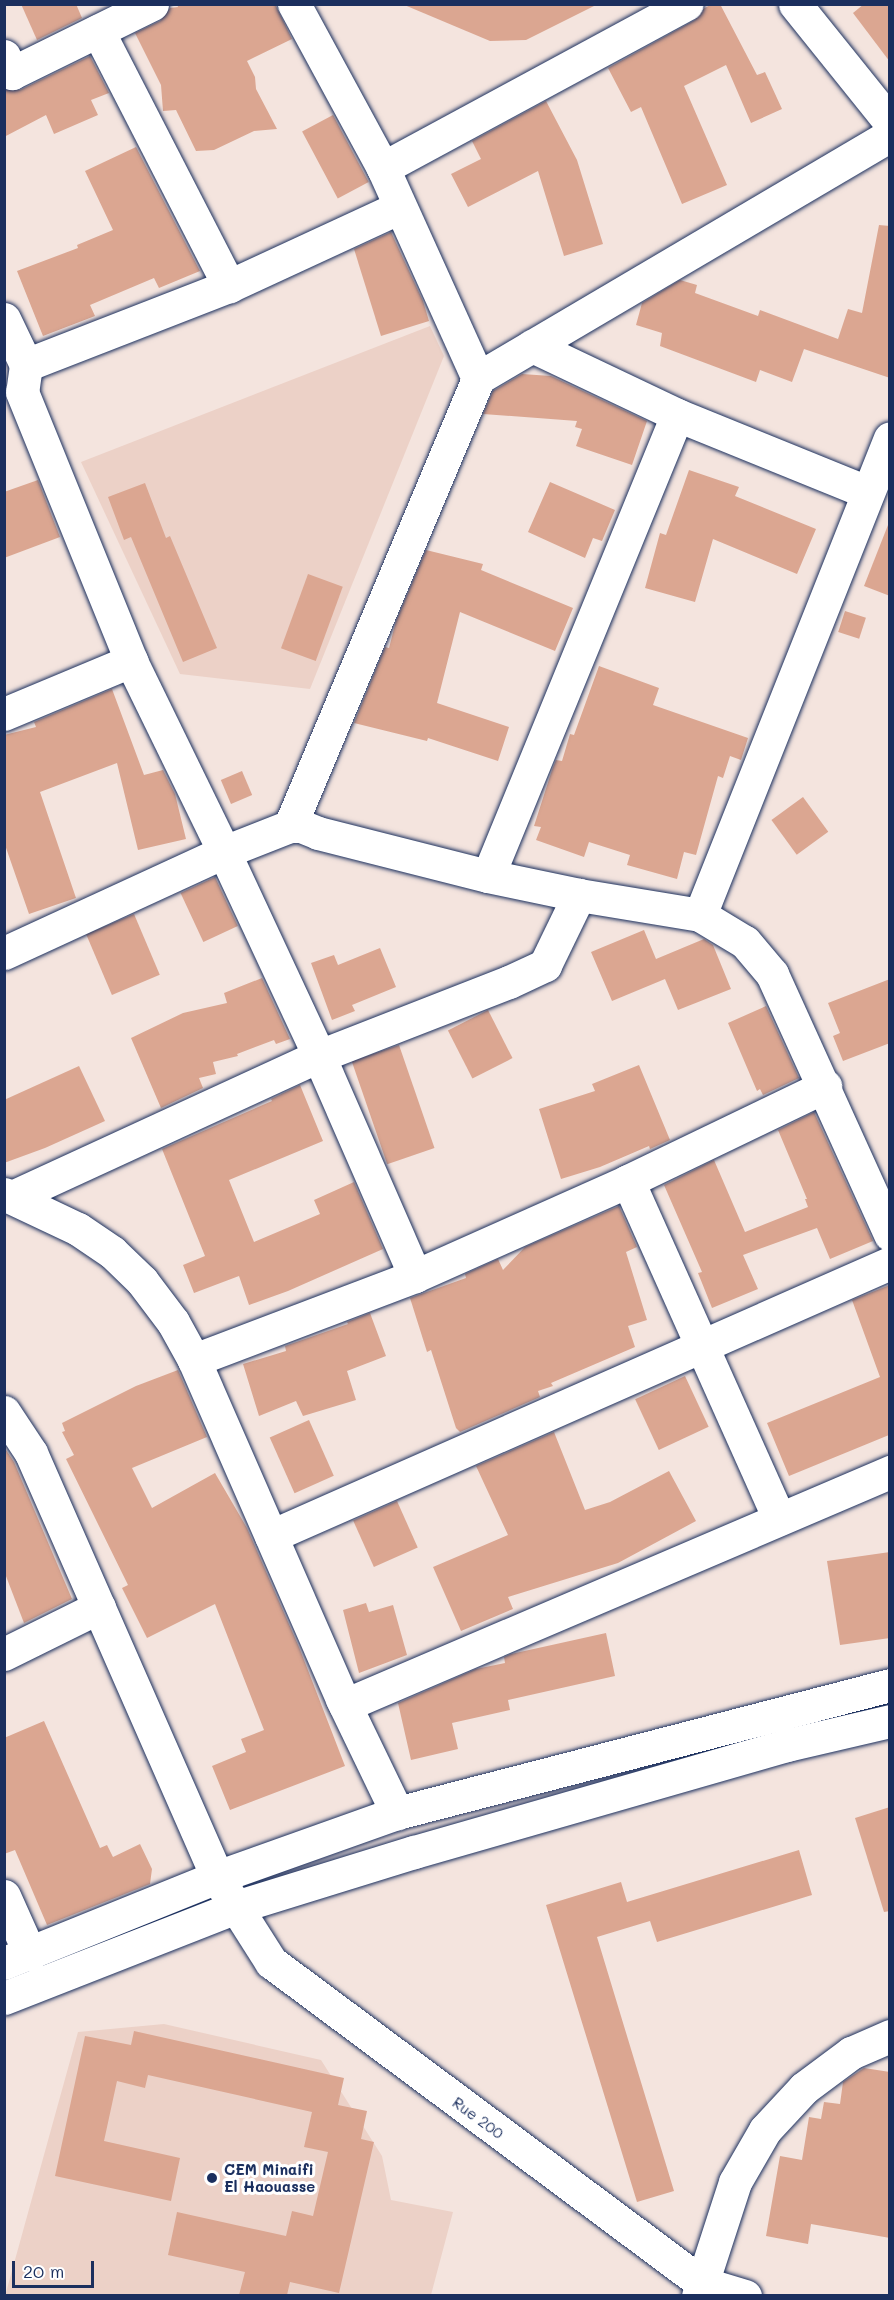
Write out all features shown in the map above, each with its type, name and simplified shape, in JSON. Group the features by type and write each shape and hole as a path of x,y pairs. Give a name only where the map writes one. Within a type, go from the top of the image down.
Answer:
{"street":[{"path":"4,56 12,73 152,4"},
{"path":"294,4 383,168 478,378"},
{"path":"383,168 686,4"},
{"path":"795,4 890,122"},
{"path":"98,31 229,286"},
{"path":"290,826 478,378 890,135"},
{"path":"26,365 229,286 400,207"},
{"path":"4,319 26,365 22,392 131,661 320,1056 415,1276"},
{"path":"532,346 677,415 867,492"},
{"path":"488,876 677,415"},
{"path":"700,915 890,438"},
{"path":"4,714 131,661"},
{"path":"4,953 224,852 290,826 301,826 318,833 488,876 579,896 700,915 745,942 772,974 825,1086 890,1234"},
{"path":"8,1195 320,1056 510,982 545,965 579,896"},
{"path":"194,1360 415,1276 628,1181 825,1086"},
{"path":"628,1181 779,1519"},
{"path":"8,1195 78,1229 112,1252 142,1281 161,1306 194,1360 345,1705 397,1813"},
{"path":"271,1536 890,1263"},
{"name":"Rue 200","path":"4,1412 31,1453 217,1878 271,1962 700,2289 746,2295"},
{"path":"345,1705 890,1472"},
{"path":"4,1654 99,1607"},
{"path":"4,1896 17,1958 217,1878 397,1813 890,1685"},
{"path":"4,1998 236,1907 414,1852 787,1745 890,1721"},
{"path":"700,2289 735,2182 765,2130 804,2088 851,2054 890,2036"}],"shaded area":[{"path":"430,326 444,356 310,689 180,674 81,462"},
{"name":"CEM Minaifi El Haouasse","path":"164,2024 321,2060 382,2156 391,2200 453,2212 431,2295 5,2296 78,2032"}],"building":[{"path":"21,4 76,4 82,18 37,40"},
{"path":"177,4 275,4 292,39 247,61 255,77 256,89 277,129 254,131 214,150 196,151 176,110 163,111 161,85 135,33 160,21 170,8 178,7"},
{"path":"402,4 598,4 526,40 490,41"},
{"path":"712,4 720,4 757,75 765,72 782,109 751,123 726,65 684,86 727,185 682,204 641,107 631,112 608,68 695,20 703,9"},
{"path":"864,4 890,4 890,62 853,13"},
{"path":"90,56 109,93 91,100 98,115 54,134 46,115 4,137 4,90 20,90"},
{"path":"546,101 577,160 603,244 564,256 538,171 468,207 451,174 481,159 472,141"},
{"path":"333,115 369,182 338,199 302,131"},
{"path":"136,147 200,271 159,288 154,278 90,305 95,316 43,336 17,271 78,248 77,245 113,230 85,171"},
{"path":"879,225 890,226 890,378 804,349 792,382 760,370 756,382 660,346 662,333 636,325 642,303 680,280 697,285 695,293 758,316 760,310 838,339 848,309 862,313"},
{"path":"391,232 423,301 429,321 381,336 354,249"},
{"path":"522,374 551,376 647,421 632,465 576,446 582,429 575,427 577,421 483,414 493,391"},
{"path":"689,470 739,487 735,496 816,529 797,574 713,539 695,602 645,588 660,533 666,535"},
{"path":"38,480 60,537 4,558 4,492"},
{"path":"550,482 615,510 602,541 593,538 585,558 528,532"},
{"path":"145,483 166,538 170,536 217,648 183,662 131,537 124,540 108,497"},
{"path":"888,525 890,525 890,596 864,586"},
{"path":"426,550 483,564 481,570 573,608 555,651 460,612 437,703 509,727 498,761 428,738 427,741 354,723 385,647 389,648 396,621"},
{"path":"308,574 343,587 316,661 281,648"},
{"path":"845,611 866,618 859,639 838,632"},
{"path":"599,666 659,688 653,705 748,738 741,760 730,756 723,778 718,776 696,855 684,852 677,879 627,865 630,855 589,842 584,857 536,840 541,827 534,826 552,770 556,760 562,761 570,734 574,735"},
{"path":"112,689 144,775 163,770 175,794 186,839 138,850 117,763 40,792 76,898 29,914 4,842 4,735 36,727 34,722"},
{"path":"242,771 252,795 231,804 221,780"},
{"path":"803,797 828,832 797,855 771,820"},
{"path":"215,877 238,926 203,942 181,893"},
{"path":"134,914 160,975 112,995 86,934"},
{"path":"644,930 656,959 704,939 713,945 731,989 678,1010 665,979 612,1001 591,952"},
{"path":"380,948 396,987 352,1005 355,1011 332,1020 311,963 334,955 338,965"},
{"path":"262,978 290,1039 276,1044 274,1040 237,1054 238,1056 213,1062 216,1074 199,1078 203,1088 161,1108 131,1038 183,1013 227,1003 224,993"},
{"path":"890,979 890,1043 843,1061 833,1036 840,1033 828,1003"},
{"path":"766,1006 799,1078 763,1095 760,1089 757,1091 728,1023"},
{"path":"488,1010 513,1058 472,1079 448,1030"},
{"path":"399,1045 434,1148 387,1164 352,1061"},
{"path":"639,1065 670,1140 650,1149 649,1146 600,1167 561,1179 539,1109 595,1091 592,1084"},
{"path":"79,1066 105,1121 45,1148 4,1163 4,1100"},
{"path":"300,1085 323,1141 229,1180 254,1242 320,1214 314,1200 354,1182 383,1249 288,1291 249,1305 239,1276 194,1293 183,1265 205,1256 162,1149 272,1101 271,1099"},
{"path":"814,1112 873,1241 830,1259 817,1228 743,1255 758,1289 712,1308 698,1273 702,1272 664,1185 714,1160 745,1232 808,1207 805,1199 807,1199 778,1130"},
{"path":"619,1206 637,1247 626,1252 647,1320 628,1326 635,1347 551,1383 553,1386 538,1391 540,1397 460,1432 456,1428 431,1350 427,1352 410,1298 466,1278 465,1274 498,1259 503,1270 525,1247"},
{"path":"890,1285 889,1435 789,1476 767,1423 880,1377 852,1300"},
{"path":"370,1313 386,1356 347,1371 356,1400 303,1416 296,1401 259,1416 243,1364 286,1351 285,1346 348,1324 347,1322"},
{"path":"178,1370 207,1437 132,1468 152,1508 215,1473 247,1528 299,1647 345,1766 230,1810 212,1766 246,1752 241,1739 264,1730 215,1604 147,1638 122,1588 128,1585 66,1459 74,1455 62,1432 65,1431 62,1423 136,1386"},
{"path":"685,1376 709,1427 659,1450 635,1399"},
{"path":"309,1420 334,1476 295,1493 270,1437"},
{"path":"554,1432 585,1510 610,1502 669,1471 696,1521 618,1563 508,1597 513,1609 461,1631 433,1567 508,1535 476,1466"},
{"path":"4,1447 14,1462 72,1599 24,1623 4,1571"},
{"path":"397,1501 418,1548 374,1567 353,1521"},
{"path":"890,1552 890,1638 840,1645 827,1561"},
{"path":"366,1603 369,1612 393,1605 407,1655 359,1673 343,1610"},
{"path":"606,1633 615,1676 508,1700 510,1710 452,1723 458,1749 411,1760 398,1703 476,1669 505,1663 504,1657 511,1654"},
{"path":"44,1721 100,1848 107,1845 113,1857 140,1844 152,1869 150,1884 47,1925 15,1850 4,1854 4,1738"},
{"path":"890,1807 890,1911 884,1912 855,1818"},
{"path":"799,1850 812,1895 657,1942 650,1921 597,1937 674,2191 637,2202 546,1905 621,1882 627,1902"},
{"path":"134,2031 344,2078 338,2105 367,2111 361,2139 374,2142 339,2293 290,2282 287,2295 239,2295 245,2272 168,2255 177,2212 286,2236 292,2211 313,2216 328,2152 304,2147 312,2112 148,2075 145,2088 117,2081 104,2141 180,2158 171,2201 55,2176 85,2036 131,2045"},
{"path":"864,2068 890,2072 890,2238 811,2224 808,2244 766,2236 780,2156 802,2160 809,2117 821,2119 824,2102 840,2104 843,2082"}],"place":[{"name":"CEM Minaifi El Haouasse","path":"212,2178"}]}
